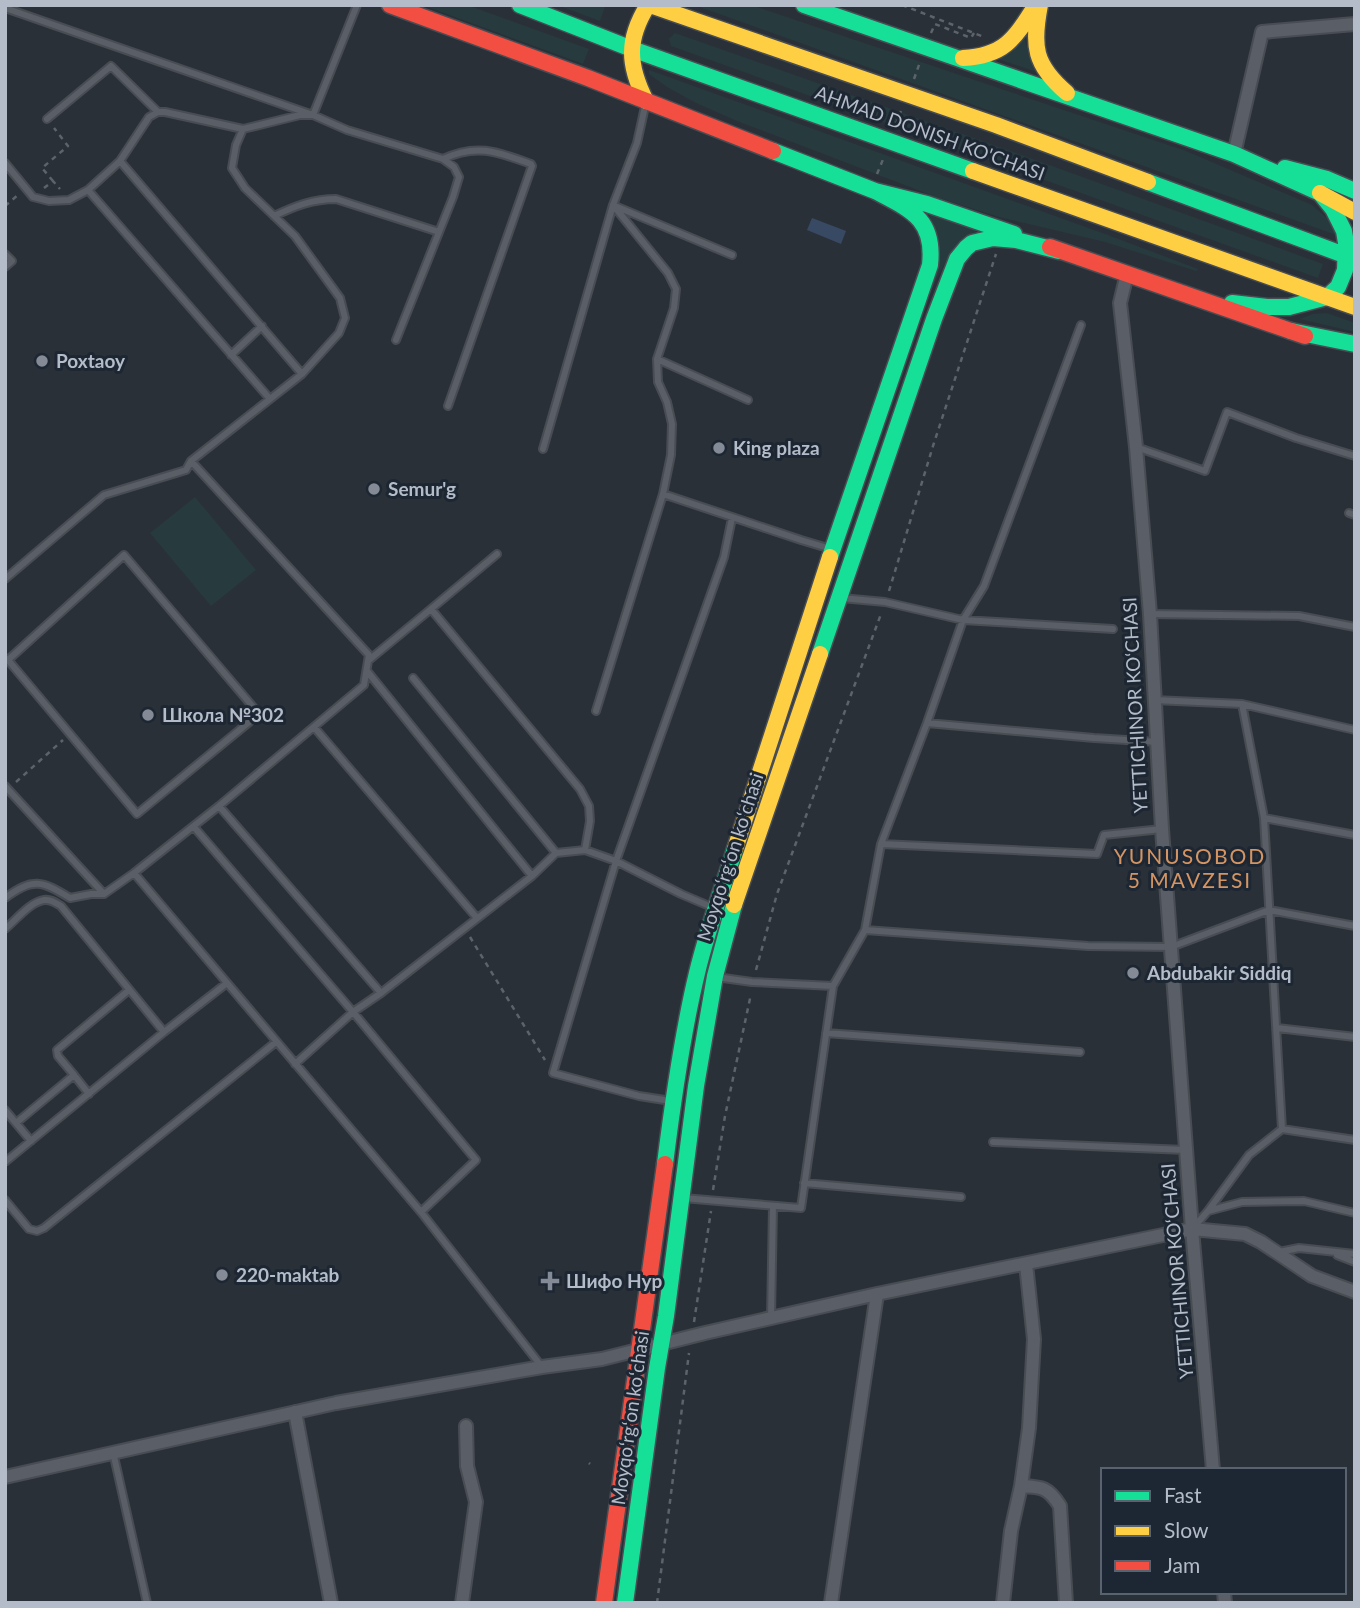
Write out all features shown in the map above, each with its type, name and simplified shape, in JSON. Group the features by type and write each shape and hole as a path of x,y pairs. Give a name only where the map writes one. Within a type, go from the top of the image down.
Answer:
{"main road":[{"path":"390,5 927,204 1355,354"},
{"name":"AHMAD DONISH KO'CHASI","path":"520,5 632,49 1355,307"},
{"path":"646,101 634,78 632,49 633,31 649,5"},
{"name":"AHMAD DONISH KO'CHASI","path":"649,5 996,125 1350,257"},
{"path":"804,5 1234,154 1327,179 1355,191"},
{"path":"956,58 982,56 1006,46 1038,5"},
{"path":"1038,5 1035,38 1038,59 1060,88 1075,99"},
{"path":"1234,154 1355,212"},
{"name":"Moyqoʻrgʻon koʻchasi","path":"604,1603 673,1102 697,973 832,549 933,253 932,241 922,221 875,185"},
{"path":"1194,298 1280,307 1327,297 1338,287 1350,257 1340,219 1320,193"},
{"name":"Moyqoʻrgʻon koʻchasi","path":"625,1603 696,1087 715,976 735,901 934,319 957,259 972,243 993,238 1059,251"},
{"path":"1291,331 1355,344"}],"street":[{"path":"1234,154 1262,32 1355,24"},
{"name":"YETTICHINOR KO‘CHASI","path":"1127,274 1120,303 1136,446 1150,614 1162,829 1213,1468"},
{"path":"5,1476 336,1403 602,1359 877,1294 1192,1229 1245,1234 1312,1276 1355,1292"},
{"path":"1003,1603 1011,1531 1021,1486 1029,1428 1034,1339 1026,1264"},
{"path":"831,1603 877,1294"},
{"path":"295,1412 331,1603"},
{"path":"462,1603 476,1502 467,1466 466,1426"},
{"path":"1021,1486 1043,1487 1054,1496 1060,1506 1066,1603"}],"lane":[{"path":"313,115 357,5"},
{"path":"5,8 313,115 347,130 443,159 454,167 459,177 396,340"},
{"path":"47,119 111,66 158,113"},
{"path":"543,449 613,205 637,143 646,101"},
{"path":"5,163 33,197 48,201 69,200 88,191 120,161 149,117 158,113 165,112 243,130 300,115 313,115"},
{"path":"5,579 104,495 186,470 191,461 302,374 339,333 345,318 340,298 295,236 245,188 232,168 236,145 243,130"},
{"path":"443,159 454,154 485,150 495,151 533,166 448,406"},
{"path":"120,161 302,374"},
{"path":"88,191 270,399"},
{"path":"274,216 300,204 320,199 336,199 439,232"},
{"path":"613,205 732,255"},
{"path":"596,711 663,494 671,455 672,424 667,402 657,382 657,359 674,308 676,289 668,273 613,205"},
{"path":"5,254 12,261 5,267"},
{"path":"681,1198 801,1208 833,986 865,930 881,844 963,620 984,586 1081,325"},
{"path":"231,355 262,326"},
{"path":"657,359 748,400"},
{"path":"1136,446 1205,471 1227,412 1296,438 1355,456"},
{"path":"61,906 70,898 104,894 134,873 194,827 365,685 369,655 191,461"},
{"path":"663,494 832,549"},
{"path":"673,1102 639,1096 553,1073 616,861 724,557 733,518"},
{"path":"369,660 497,554"},
{"path":"124,555 259,714 137,814 6,659 124,555"},
{"path":"838,598 885,602 963,620 1113,629"},
{"path":"431,609 580,789 589,806 590,821 585,850"},
{"path":"1150,614 1299,616 1355,626"},
{"path":"367,671 532,876"},
{"path":"413,678 556,853"},
{"path":"1154,700 1242,704 1355,730"},
{"path":"1242,704 1264,818 1282,1129"},
{"path":"927,723 1158,742"},
{"path":"314,727 477,918"},
{"path":"6,787 104,894"},
{"path":"219,806 381,993"},
{"path":"1264,818 1355,835"},
{"path":"194,827 476,1160 421,1212"},
{"path":"881,844 1097,854 1104,835 1162,829"},
{"path":"295,1064 353,1012 532,876 556,853 585,850 616,861 716,909"},
{"path":"134,873 421,1212 542,1367"},
{"path":"5,898 19,887 33,883 51,887 70,898"},
{"path":"5,929 30,907 43,900 61,906 164,1032"},
{"path":"865,930 1088,946 1171,947 1269,909 1355,926"},
{"path":"715,976 752,982 833,986"},
{"path":"5,1162 227,983"},
{"path":"89,1094 58,1056 57,1050 129,990"},
{"path":"1277,1028 1355,1037"},
{"path":"826,1033 1080,1052"},
{"path":"5,1199 29,1229 37,1231 44,1228 276,1042"},
{"path":"16,1123 74,1075"},
{"path":"5,1111 31,1141"},
{"path":"1192,1229 1249,1156 1282,1129 1355,1140"},
{"path":"993,1142 1186,1150"},
{"path":"804,1183 961,1196"},
{"path":"1208,1211 1242,1202 1304,1201 1355,1213"},
{"path":"771,1318 773,1206"},
{"path":"1277,1253 1299,1248 1355,1254"},
{"path":"1328,1252 1355,1262"},
{"path":"113,1452 147,1603"}],"path":[{"path":"902,5 991,40"},
{"path":"930,37 934,24 971,38 974,33"},
{"path":"910,89 920,63"},
{"path":"895,128 905,102"},
{"path":"47,119 68,146 42,168 53,181"},
{"path":"875,185 885,154"},
{"path":"5,206 18,195"},
{"path":"657,1603 692,1337 725,1116 752,982 777,894 885,602 997,253"},
{"path":"6,787 70,734"},
{"path":"465,928 553,1073"}],"green space":[{"path":"422,5 467,5 589,49 583,64"},
{"path":"557,5 601,5 605,7 600,21"},
{"path":"694,5 751,5 1186,151 1312,205 1328,219 1336,235"},
{"path":"675,33 1323,264 1318,278 671,46 669,39"},
{"path":"1024,36 1029,56 1037,72 995,58"},
{"path":"649,70 1198,269 1196,271 1105,242 999,217 936,197 696,103 667,87 649,74"},
{"path":"929,215 979,230 955,248 931,291 940,249 939,239"},
{"path":"1327,313 1355,323 1355,332 1300,319"},
{"path":"195,497 256,570 211,606 150,533"}],"water":[{"path":"812,218 846,231 841,244 807,230"}],"traffic: fast":[{"path":"520,5 632,49 973,171"},
{"path":"804,5 1234,154 1320,193 1333,209 1344,231 1345,270 1338,287 1327,297 1289,307 1232,303"},
{"path":"773,151 875,191 927,204 1014,234"},
{"path":"1285,168 1327,179 1355,191"},
{"path":"1148,182 1355,259"},
{"path":"830,557 930,265 931,249 924,226 910,211 875,191"},
{"path":"820,654 957,259 972,243 993,238 1016,240 1059,251"},
{"path":"1291,331 1355,344"},
{"path":"665,1164 678,1068 692,996 705,942 735,849"},
{"path":"625,1603 696,1086 715,976 734,905"}],"traffic: slow":[{"path":"646,101 636,76 632,53 636,30 648,5"},
{"path":"650,5 996,125 1148,182"},
{"path":"963,58 977,57 999,49 1015,36 1036,5"},
{"path":"1040,5 1036,32 1038,54 1048,73 1067,93"},
{"path":"973,171 1355,307"},
{"path":"1320,193 1355,212"},
{"path":"735,849 830,557"},
{"path":"734,905 820,654"}],"traffic: jam":[{"path":"390,5 588,78 773,151"},
{"path":"1050,247 1305,336"},
{"path":"604,1603 665,1164"}],"place":[{"name":"Poxtaoy","path":"42,361"},
{"name":"King plaza","path":"719,448"},
{"name":"Semur'g","path":"374,489"},
{"name":"Школа №302","path":"148,715"},
{"name":"Abdubakir Siddiq","path":"1133,973"},
{"name":"220-maktab","path":"222,1275"},
{"name":"Шифо Нур","path":"550,1281"}],"district":[{"name":"YUNUSOBOD 5 MAVZESI","path":"1190,869"}]}
